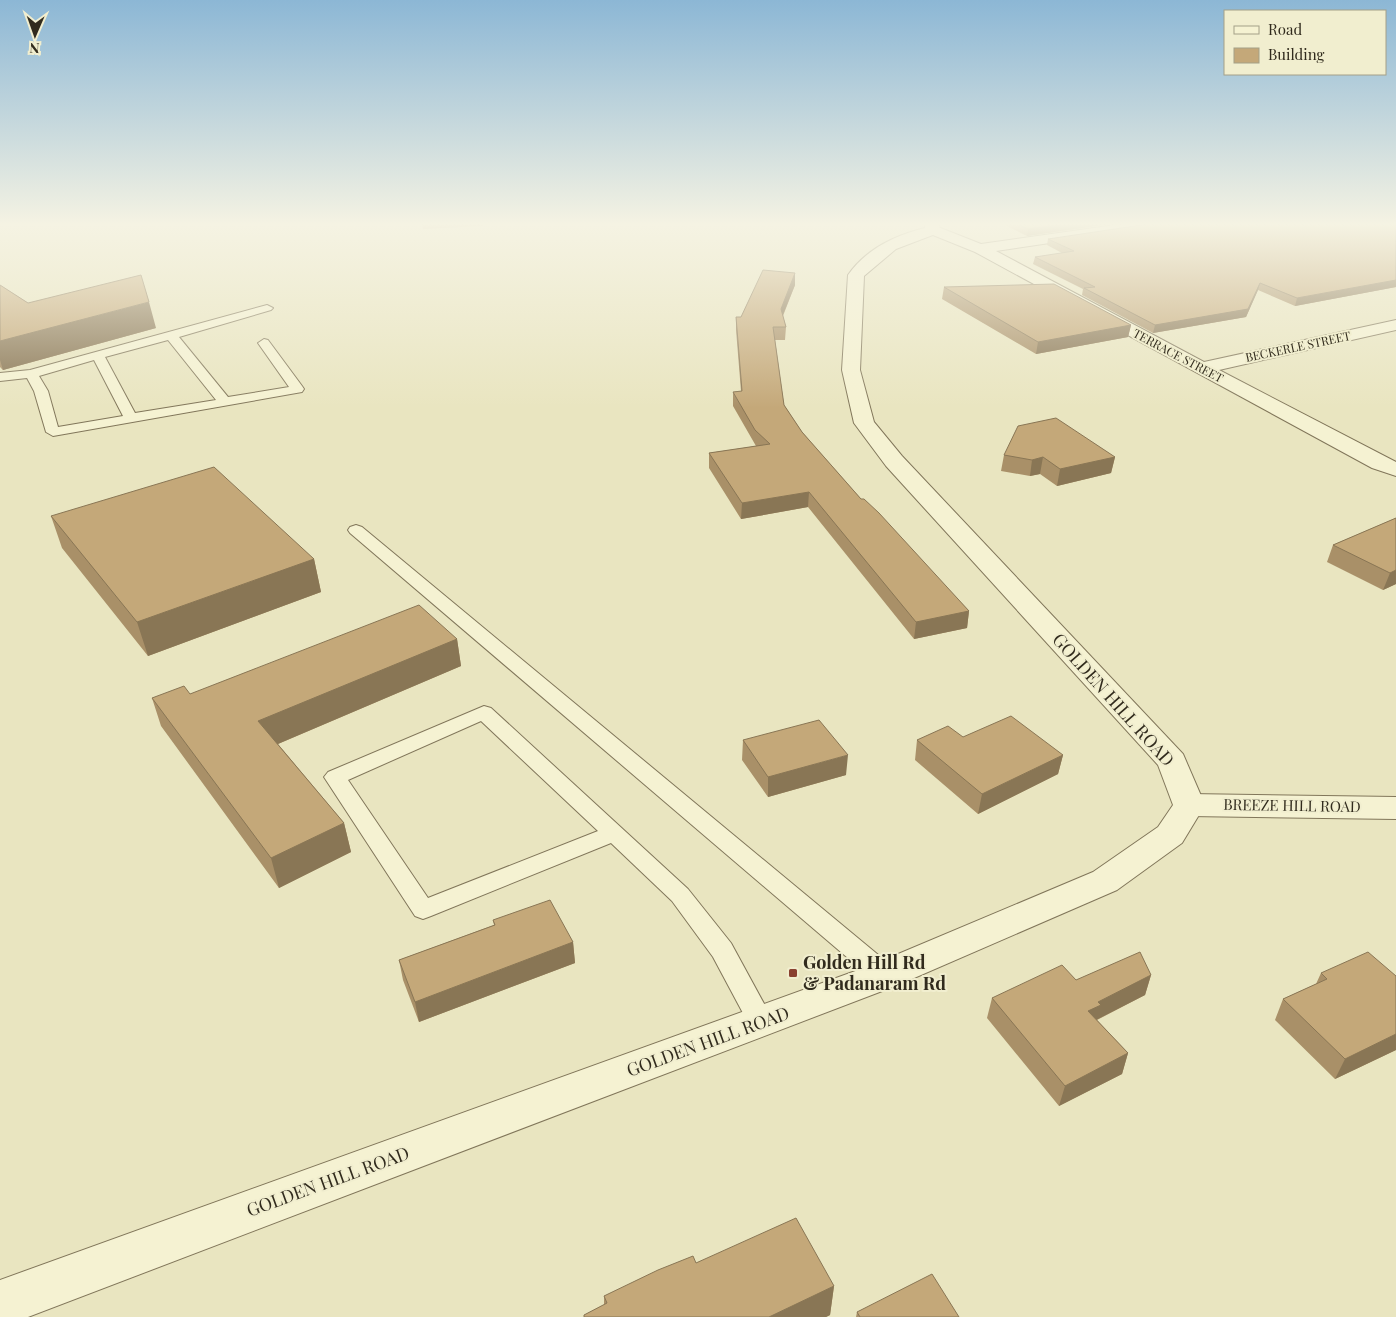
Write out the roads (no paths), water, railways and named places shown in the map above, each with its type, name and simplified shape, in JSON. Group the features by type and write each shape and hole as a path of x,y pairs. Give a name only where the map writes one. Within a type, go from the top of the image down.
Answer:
{"street":[{"name":"GOLDEN HILL ROAD","path":"0,1304 885,975 1105,881 1170,835 1189,805 1172,761 894,461 864,423 851,370 855,285"},
{"name":"TERRACE STREET","path":"1046,285 1380,463 1396,469"},
{"name":"BECKERLE STREET","path":"1201,368 1396,325"},
{"name":"BREEZE HILL ROAD","path":"1189,805 1396,808"}],"lane":[{"path":"0,378 31,374 267,308"},
{"path":"171,335 225,402"},
{"path":"31,374 41,392 53,432 298,389 264,343"},
{"path":"98,356 131,418"},
{"path":"356,530 885,975"},
{"path":"614,832 423,910 334,777 484,712 614,832 680,895 722,950 761,1022"}],"place":[{"name":"Golden Hill Rd & Padanaram Rd","path":"793,973"}]}
